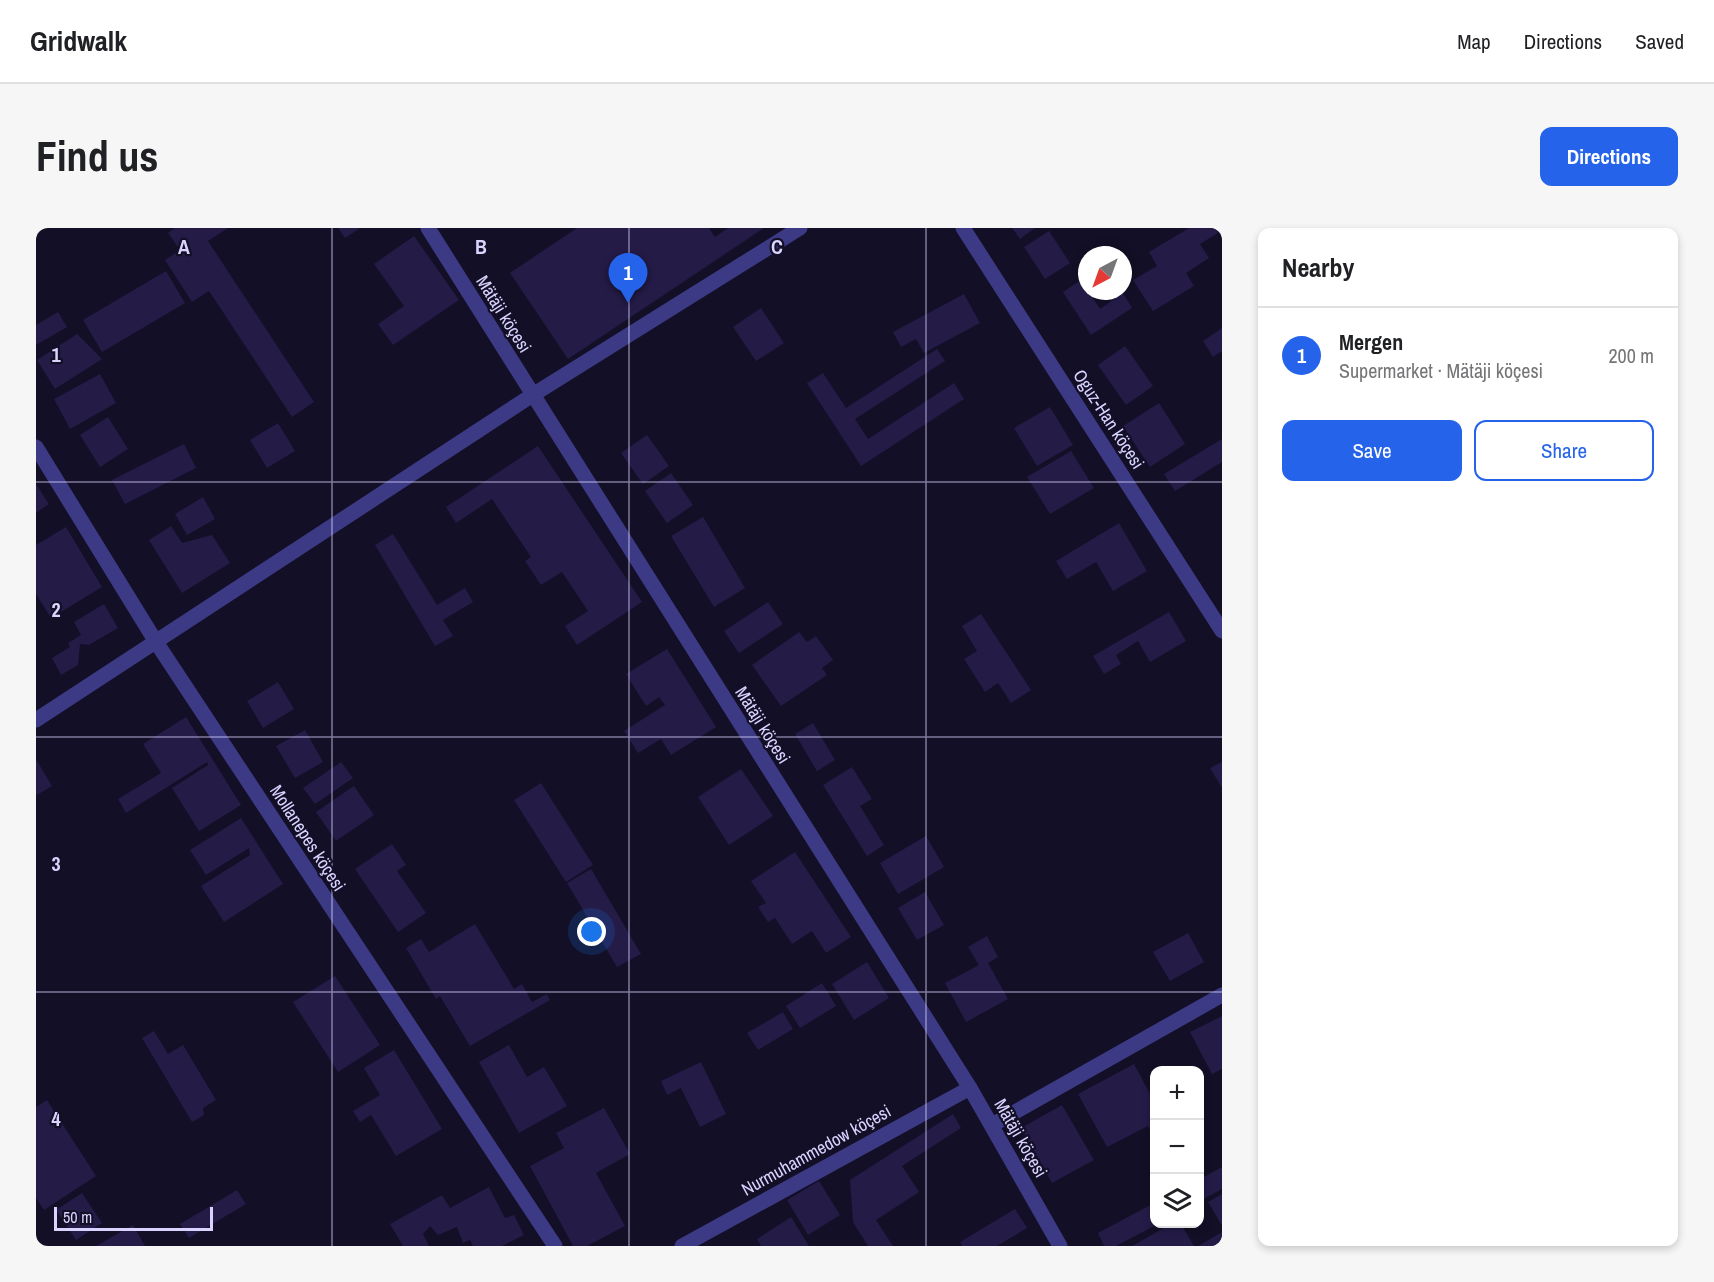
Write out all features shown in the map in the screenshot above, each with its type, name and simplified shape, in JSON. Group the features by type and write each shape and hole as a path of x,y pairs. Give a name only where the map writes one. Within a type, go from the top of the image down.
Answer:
{"street":[{"name":"Mätäji köçesi","path":"428,228 531,396 970,1088 1060,1246"},
{"path":"36,720 531,396 800,228"},
{"name":"Oguz-Han köçesi","path":"963,228 1222,631"},
{"name":"Mollanepes köçesi","path":"36,447 156,642 555,1246"},
{"path":"992,1125 1222,995"},
{"name":"Nurmuhammedow köçesi","path":"682,1246 970,1088"}],"building":[{"path":"175,228 228,228 208,241 314,402 292,417 209,291 192,302 165,260 180,250 168,233"},
{"path":"338,228 360,228 345,238"},
{"path":"577,228 709,228 715,237 728,228 764,228 568,359 510,273"},
{"path":"1012,228 1035,228 1020,239"},
{"path":"1189,228 1215,228 1218,233 1200,244 1209,258 1186,273 1194,286 1153,311 1133,280 1157,266 1149,252"},
{"path":"1049,231 1070,263 1045,279 1024,247"},
{"path":"414,236 459,300 393,345 378,324 404,306 374,264"},
{"path":"166,271 185,303 102,352 83,320"},
{"path":"1078,282 1078,300 1094,300 1100,309 1113,300 1127,300 1132,308 1091,335 1063,292"},
{"path":"964,294 980,323 924,353 916,339 901,347 893,332"},
{"path":"761,308 784,343 756,361 733,327"},
{"path":"58,312 67,327 36,345 36,325"},
{"path":"1222,328 1222,351 1213,357 1203,341"},
{"path":"77,334 102,359 55,389 37,360"},
{"path":"1125,346 1153,386 1126,405 1098,365"},
{"path":"937,349 945,361 855,419 868,439 954,383 964,399 861,466 807,383 823,373 846,408"},
{"path":"100,374 116,403 70,429 54,399"},
{"path":"1159,403 1185,444 1150,467 1123,426"},
{"path":"1050,407 1073,445 1037,466 1014,428"},
{"path":"108,417 128,449 100,467 80,435"},
{"path":"278,423 295,451 267,468 250,440"},
{"path":"647,435 669,466 643,484 621,453"},
{"path":"1222,439 1222,462 1175,491 1164,474"},
{"path":"184,444 196,468 125,504 112,480"},
{"path":"538,446 642,602 577,645 565,626 588,611 562,572 541,585 525,561 531,557 492,499 456,523 446,507"},
{"path":"1071,451 1094,488 1050,514 1027,477"},
{"path":"671,473 693,505 667,523 645,491"},
{"path":"36,484 49,504 36,513"},
{"path":"203,497 215,519 187,535 175,514"},
{"path":"703,517 745,588 714,607 671,536"},
{"path":"1119,523 1147,571 1113,591 1096,562 1067,579 1056,561"},
{"path":"171,526 182,543 212,535 230,563 182,593 149,540"},
{"path":"66,527 102,587 51,618 36,594 36,545"},
{"path":"393,534 437,605 465,588 473,602 443,620 453,636 435,646 375,545"},
{"path":"768,602 783,624 739,653 724,631"},
{"path":"104,604 118,628 89,645 80,644 78,665 61,675 52,658 70,647 68,643 81,635 74,622"},
{"path":"1169,612 1186,641 1150,662 1138,641 1116,655 1121,664 1104,674 1093,656"},
{"path":"981,614 1031,690 1011,703 998,683 985,692 964,659 977,651 962,626"},
{"path":"799,632 807,642 816,636 833,660 822,668 827,675 781,706 752,665"},
{"path":"667,649 716,727 671,755 661,739 638,753 624,731 665,705 659,697 646,706 626,674"},
{"path":"278,682 294,709 263,728 247,701"},
{"path":"186,717 241,805 199,831 172,788 208,765 207,762 126,813 118,799 161,773 143,744"},
{"path":"813,723 835,760 817,771 795,734"},
{"path":"305,730 323,762 295,778 276,746"},
{"path":"36,759 52,786 37,795 36,794"},
{"path":"341,762 353,778 315,804 303,788"},
{"path":"1222,762 1222,788 1210,768"},
{"path":"852,767 872,799 860,806 884,845 867,856 823,785"},
{"path":"741,769 773,816 729,845 698,797"},
{"path":"541,783 593,865 566,882 514,800"},
{"path":"354,786 374,815 336,841 316,812"},
{"path":"241,818 283,884 224,922 201,886 250,855 249,848 206,875 190,850"},
{"path":"926,836 944,867 898,894 880,863"},
{"path":"392,844 406,865 397,871 426,913 398,932 355,869"},
{"path":"795,852 851,937 826,953 812,931 792,944 775,918 768,922 758,907 766,903 751,881"},
{"path":"591,869 641,954 617,967 567,883"},
{"path":"925,892 944,925 917,940 898,908"},
{"path":"475,924 514,989 522,984 532,1002 547,994 550,1000 470,1046 440,996 436,999 406,948 421,939 429,952"},
{"path":"1188,933 1204,962 1170,981 1153,952"},
{"path":"987,936 998,957 988,963 1008,999 966,1022 945,983 979,965 968,947"},
{"path":"867,962 889,998 854,1020 832,984"},
{"path":"335,976 380,1045 338,1072 293,1002"},
{"path":"822,983 836,1006 800,1028 786,1006"},
{"path":"783,1012 793,1029 758,1050 747,1033"},
{"path":"1222,1016 1222,1069 1212,1074 1190,1032"},
{"path":"154,1031 168,1054 183,1045 216,1100 203,1108 204,1115 192,1122 142,1038"},
{"path":"509,1045 527,1077 544,1067 567,1106 519,1133 479,1062"},
{"path":"394,1050 442,1129 396,1156 371,1115 360,1122 353,1111 380,1095 364,1068"},
{"path":"701,1062 726,1114 700,1127 681,1088 667,1095 661,1081"},
{"path":"1134,1064 1150,1094 1150,1130 1148,1126 1107,1147 1078,1094"},
{"path":"47,1100 96,1176 44,1210 36,1198 36,1107"},
{"path":"1062,1105 1094,1160 1052,1183 1021,1128"},
{"path":"604,1108 630,1154 596,1173 625,1226 587,1246 573,1246 530,1166 564,1148 556,1133"},
{"path":"953,1114 961,1128 902,1166 919,1192 876,1220 893,1246 868,1246 853,1222 850,1180"},
{"path":"1222,1167 1222,1189 1204,1199 1204,1177"},
{"path":"819,1181 840,1215 808,1235 787,1200"},
{"path":"489,1187 505,1218 514,1215 524,1235 502,1246 473,1246 470,1240 463,1243 457,1227 438,1235 430,1226 423,1234 429,1246 403,1246 390,1224 442,1195 450,1208"},
{"path":"237,1190 246,1204 189,1238 180,1224"},
{"path":"82,1193 102,1223 76,1240 56,1210"},
{"path":"1222,1194 1222,1226 1208,1202"},
{"path":"1150,1205 1150,1228 1116,1246 1104,1246 1098,1233"},
{"path":"1015,1209 1027,1228 997,1246 962,1246 960,1242"},
{"path":"791,1217 809,1246 761,1246 757,1239"},
{"path":"133,1225 145,1246 96,1246"},
{"path":"1164,1228 1183,1228 1194,1246 1132,1246"},
{"path":"1222,1232 1222,1246 1198,1246"}],"place":[{"name":"Mergen","path":"628,303"}]}
